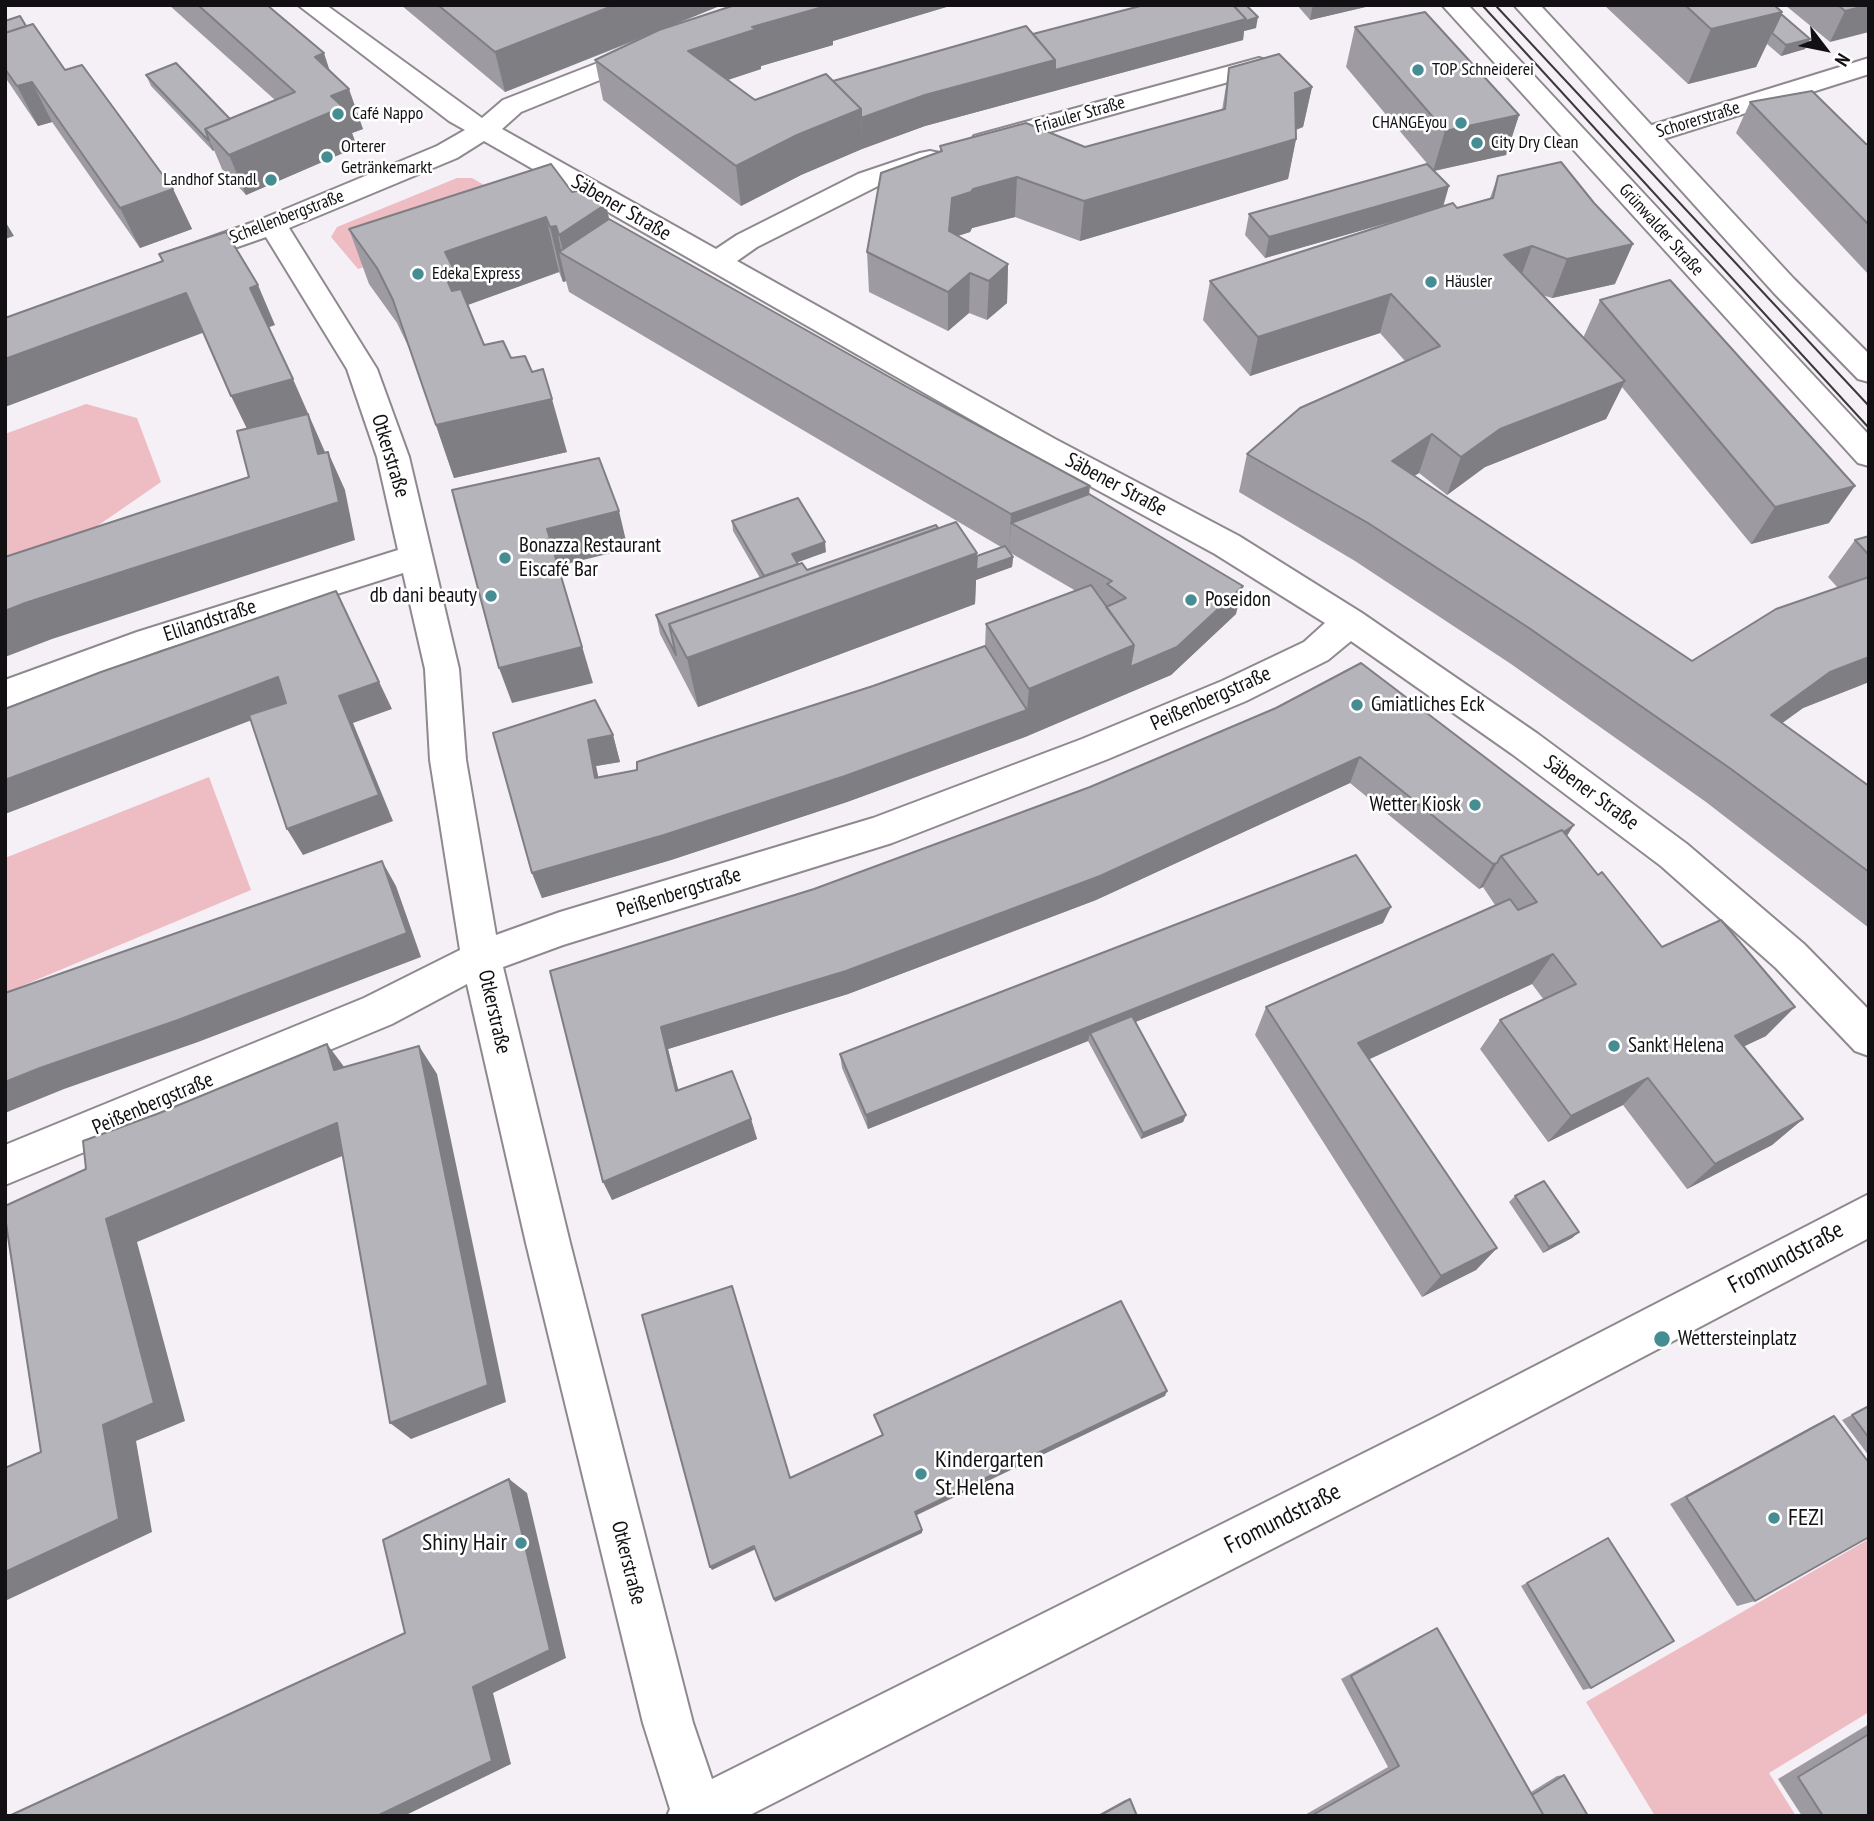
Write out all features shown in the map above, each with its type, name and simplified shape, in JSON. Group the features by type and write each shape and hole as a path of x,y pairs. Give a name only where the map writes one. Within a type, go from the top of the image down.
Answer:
{"street":[{"name":"Säbener Straße","path":"310,5 447,107 484,130 716,262 1227,545 1350,622 1525,744 1674,855 1790,956 1869,1038"},
{"name":"Grünwalder Straße","path":"1454,5 1869,455"},
{"path":"1526,5 1784,286 1869,372"},
{"name":"Schellenbergstraße","path":"158,265 272,225 447,152 484,130 512,106 662,46"},
{"name":"Friauler Straße","path":"716,262 747,241 868,180 958,150 1259,66"},
{"name":"Schorerstraße","path":"1648,135 1869,66"},
{"name":"Otkerstraße","path":"272,225 291,250 362,369 393,457 442,669 448,760 481,958 551,1256 668,1723 696,1815"},
{"name":"Elilandstraße","path":"5,694 149,640 417,556"},
{"name":"Peißenbergstraße","path":"5,1166 378,1011 481,958 560,929 879,832 1087,752 1234,691 1316,651 1350,622"},
{"name":"Fromundstraße","path":"696,1815 1450,1434 1869,1216"}],"shaded area":[{"path":"457,178 472,178 531,212 358,269 331,237 337,227"},
{"path":"86,404 137,418 161,482 77,540 5,567 5,434"},
{"path":"209,777 251,890 5,993 5,858"},
{"path":"1869,1539 1869,1712 1769,1773 1796,1816 1655,1816 1586,1702"}],"building":[{"path":"198,5 267,5 324,53 315,57 349,89 331,96 343,107 229,155 205,129 295,92"},
{"path":"438,5 534,6 615,5 495,52"},
{"path":"735,5 830,5 752,27 757,29 688,51 755,100 826,74 861,109 797,135 736,166 595,60 659,30"},
{"path":"1144,5 1233,5 1246,19 1055,70 1055,60 1033,34"},
{"path":"1233,5 1246,5 1258,17 1246,21"},
{"path":"1685,5 1774,5 1782,12 1711,29"},
{"path":"1838,5 1869,5 1845,11"},
{"path":"1425,12 1519,115 1445,131 1355,27"},
{"path":"1781,14 1810,39 1786,45 1772,33"},
{"path":"20,16 26,26 5,33 5,21"},
{"path":"33,24 65,70 82,65 173,189 120,208 32,82 17,86 5,69 5,33"},
{"path":"1026,26 1055,60 925,95 861,118 861,109 833,81"},
{"path":"1279,54 1312,87 1295,93 1296,139 1084,201 1017,177 973,189 952,198 949,231 1008,264 989,281 970,273 948,292 867,252 881,173 942,151 940,146 1026,123 1085,147 1225,109 1229,68"},
{"path":"176,63 230,119 205,129 209,140 146,75"},
{"path":"1812,91 1869,144 1869,225 1750,102"},
{"path":"1561,162 1594,203 1633,244 1567,259 1532,246 1504,255 1625,381 1500,429 1461,457 1432,434 1392,461 1692,661 1776,609 1869,577 1869,657 1830,672 1771,715 1869,786 1869,872 1731,769 1529,628 1368,523 1247,454 1300,408 1440,346 1391,294 1258,337 1210,281 1453,203 1457,208 1493,198 1498,176"},
{"path":"551,164 572,192 586,189 606,204 559,235 556,226 550,227 546,217 445,252 454,270 444,273 452,291 461,289 484,345 503,341 511,358 525,356 532,372 543,369 552,399 436,425 393,300 377,268 349,229"},
{"path":"1427,164 1449,186 1269,237 1249,214"},
{"path":"609,219 909,388 1090,486 1011,514 559,252"},
{"path":"226,232 258,285 250,288 293,379 231,396 186,293 5,359 5,318 163,261 159,254"},
{"path":"1670,280 1855,486 1775,507 1600,300"},
{"path":"308,414 318,454 328,452 339,502 5,611 5,557 249,477 237,431"},
{"path":"599,458 619,511 547,529 582,647 499,668 452,490"},
{"path":"1089,494 1243,586 1177,647 1130,667 1134,645 1106,607 1126,598 1107,584 1112,581 1011,523"},
{"path":"798,498 825,542 792,554 798,564 764,576 732,521"},
{"path":"956,522 977,553 687,658 669,624"},
{"path":"936,525 938,528 669,624 676,655 656,615 802,563 807,570"},
{"path":"1869,536 1869,555 1855,540"},
{"path":"1005,546 1013,557 976,570 977,556"},
{"path":"1091,585 1134,645 1029,689 986,624"},
{"path":"336,591 379,682 339,696 379,795 287,829 249,715 286,703 278,677 5,780 5,709 101,672"},
{"path":"985,646 1027,710 845,776 664,835 532,873 493,733 595,700 613,735 588,740 595,778 637,770 637,762 873,686"},
{"path":"1361,663 1574,825 1564,832 1562,830 1501,856 1497,863 1493,864 1360,757 1100,876 846,971 661,1027 676,1091 732,1071 751,1119 603,1182 550,971 814,889 1090,787 1276,708"},
{"path":"1562,830 1598,875 1602,872 1662,947 1721,920 1795,1007 1735,1036 1803,1119 1715,1164 1648,1078 1571,1116 1500,1020 1576,984 1553,954 1358,1043 1497,1248 1441,1276 1266,1007 1510,899 1518,910 1537,902 1501,856"},
{"path":"1356,855 1391,907 866,1115 840,1054"},
{"path":"382,861 407,933 5,1082 5,993"},
{"path":"1132,1016 1186,1115 1143,1133 1090,1033"},
{"path":"327,1044 334,1070 419,1046 488,1385 390,1423 337,1123 106,1219 154,1403 103,1425 119,1519 5,1572 5,1468 41,1452 5,1206 86,1169 83,1141 157,1114"},
{"path":"1544,1181 1579,1232 1549,1247 1515,1196"},
{"path":"732,1286 790,1478 883,1435 874,1415 1121,1301 1167,1391 915,1512 922,1530 774,1599 754,1546 710,1567 642,1315"},
{"path":"1869,1406 1869,1438 1852,1415"},
{"name":"FEZI","path":"1834,1416 1869,1463 1869,1537 1755,1601 1686,1497"},
{"path":"509,1479 550,1650 473,1687 492,1761 377,1816 9,1816 405,1633 383,1540"},
{"path":"1608,1538 1674,1641 1591,1688 1527,1583"},
{"path":"1437,1628 1544,1816 1311,1816 1399,1766 1351,1676"},
{"path":"1869,1734 1869,1816 1823,1816 1798,1777"},
{"path":"1564,1775 1588,1816 1544,1816 1532,1795"},
{"path":"1130,1799 1137,1816 1099,1816"}],"tram line":[{"path":"1482,5 1869,428"},
{"path":"1497,7 1869,406"}],"place":[{"name":"TOP Schneiderei","path":"1418,70"},
{"name":"Café Nappo","path":"338,114"},
{"name":"CHANGEyou","path":"1461,123"},
{"name":"City Dry Clean","path":"1477,143"},
{"name":"Orterer Getränkemarkt","path":"327,157"},
{"name":"Landhof Standl","path":"271,180"},
{"name":"Edeka Express","path":"418,274"},
{"name":"Häusler","path":"1431,282"},
{"name":"Bonazza Restaurant Eiscafé Bar","path":"505,558"},
{"name":"db dani beauty","path":"491,596"},
{"name":"Poseidon","path":"1191,600"},
{"name":"Gmiatliches Eck","path":"1357,705"},
{"name":"Wetter Kiosk","path":"1475,805"},
{"name":"Sankt Helena","path":"1614,1046"},
{"name":"Wettersteinplatz","path":"1662,1339"},
{"name":"Kindergarten St.Helena","path":"921,1474"},
{"name":"FEZI","path":"1774,1518"},
{"name":"Shiny Hair","path":"521,1543"}]}
